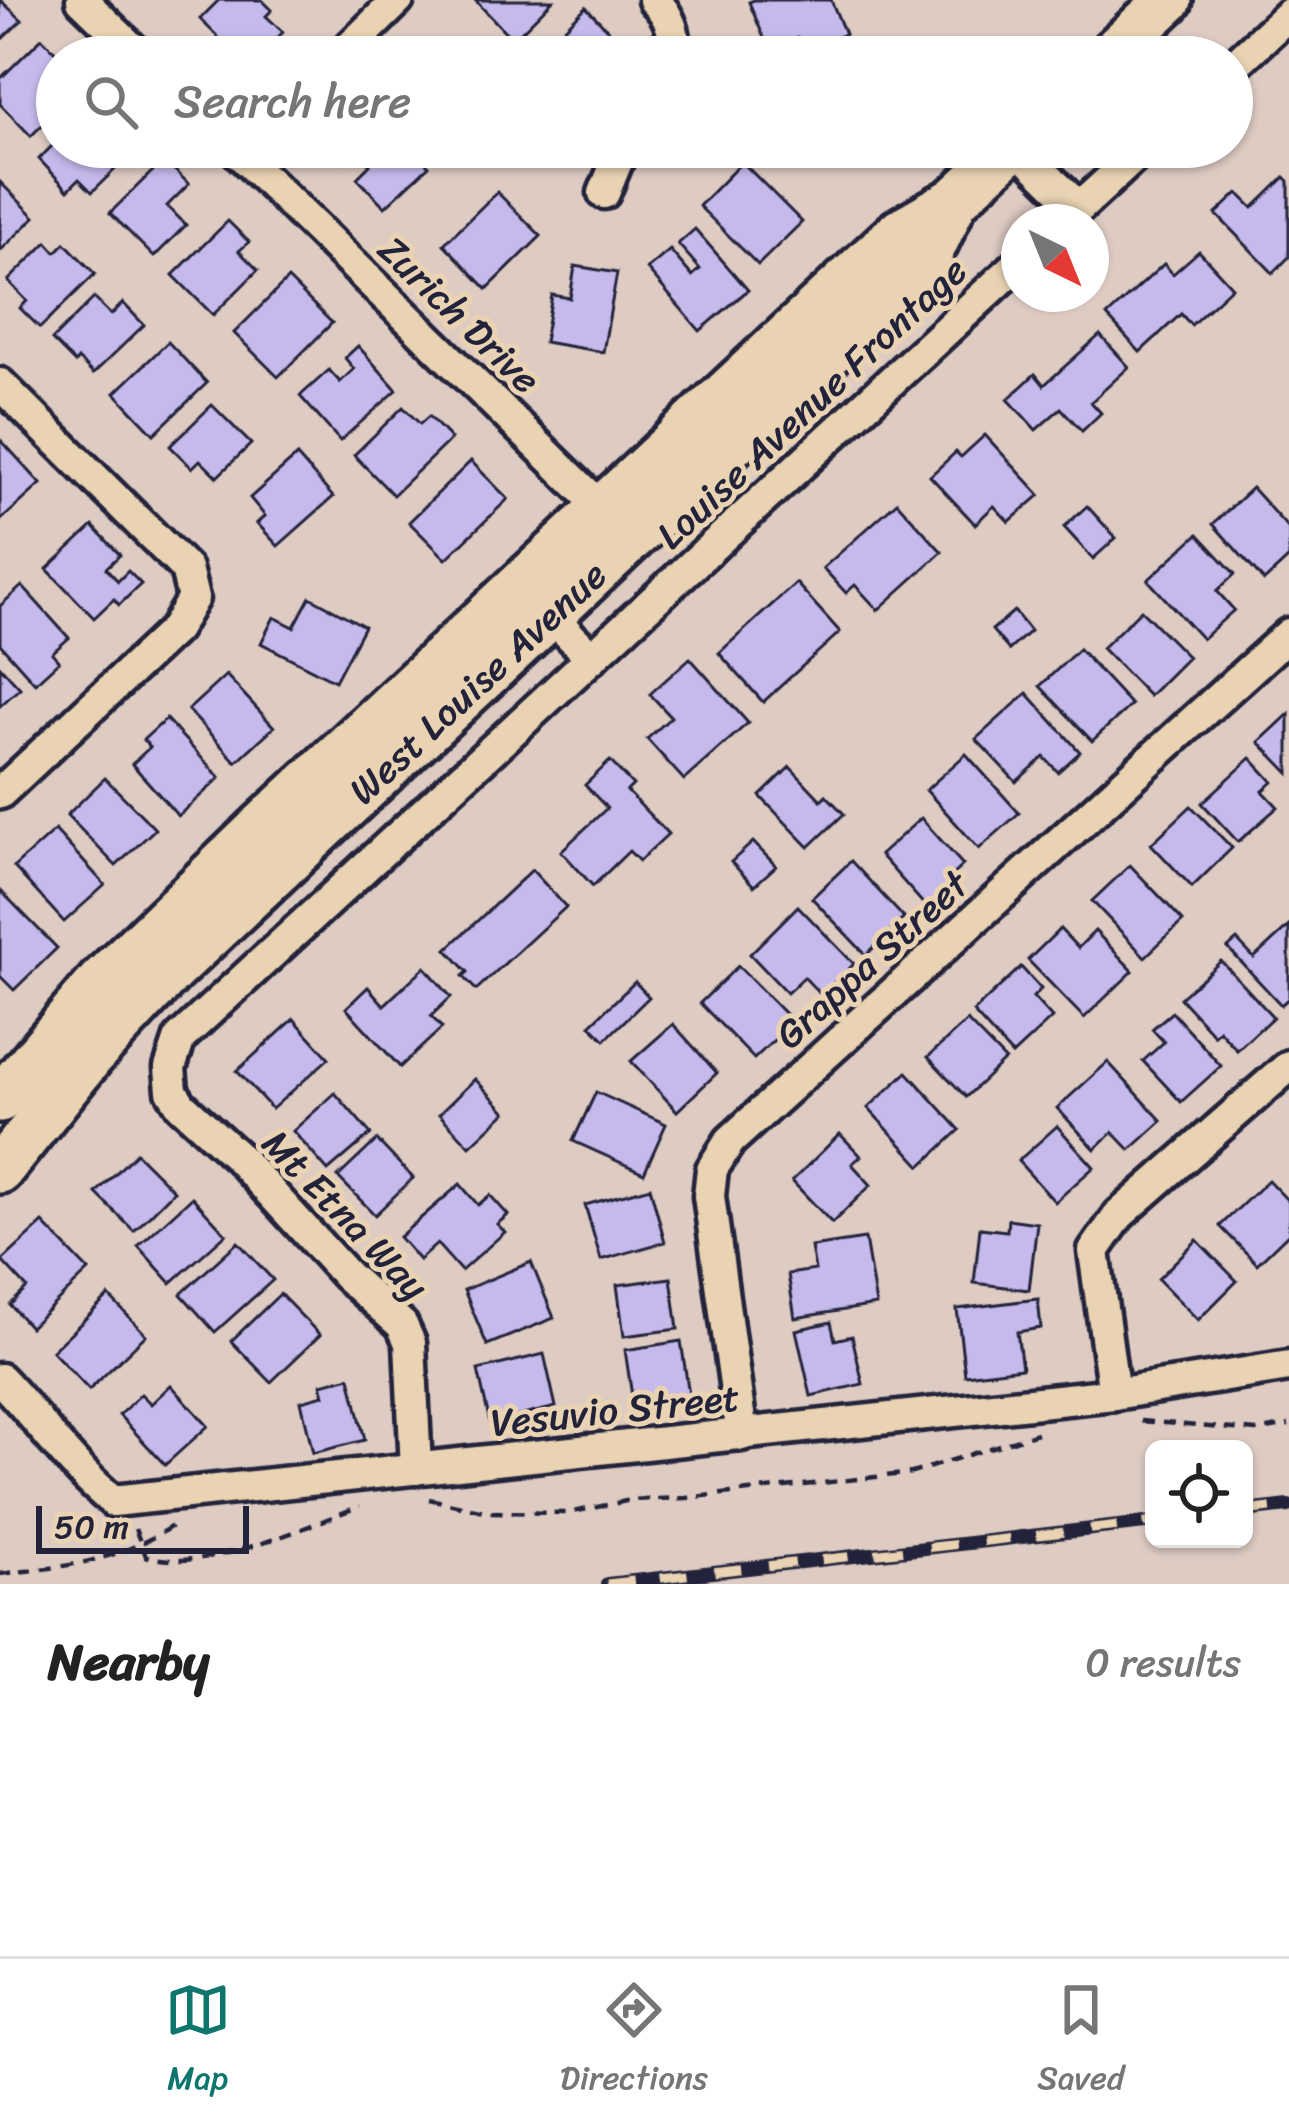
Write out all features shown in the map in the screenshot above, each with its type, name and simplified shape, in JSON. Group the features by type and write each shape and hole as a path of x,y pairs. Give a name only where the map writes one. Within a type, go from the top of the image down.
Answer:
{"main road":[{"path":"1130,36 1169,0"},
{"name":"West Louise Avenue","path":"0,1099 100,982 617,523 899,232 956,200 991,168"},
{"name":"West Louise Avenue","path":"0,1170 92,1055 172,970 549,614 617,523"}],"street":[{"path":"82,0 119,36"},
{"path":"361,36 398,0"},
{"path":"654,0 670,20 674,36"},
{"path":"1253,47 1289,14"},
{"name":"Zurich Drive","path":"260,168 617,523"},
{"path":"604,193 614,168"},
{"path":"1032,168 1062,204"},
{"path":"1083,204 1122,168"},
{"name":"Louise Avenue Frontage","path":"180,1038 1001,280"},
{"path":"0,384 186,569 194,598 175,629 0,793"},
{"path":"549,614 592,658"},
{"name":"Grappa Street","path":"742,1435 709,1196 712,1169 721,1155 760,1112 1289,634"},
{"name":"Mt Etna Way","path":"180,1038 170,1068 172,1091 181,1105 238,1158 347,1276 402,1324 410,1343 420,1483"},
{"path":"1114,1394 1094,1251 1119,1216 1289,1066"},
{"name":"Vesuvio Street","path":"0,1379 43,1423 85,1478 113,1501 420,1483 742,1435 1114,1394 1289,1366"}],"path":[{"path":"1141,1421 1256,1431 1289,1425"},
{"path":"420,1483 489,1512 568,1513 631,1500 912,1473 1055,1428"},
{"path":"135,1529 146,1556 162,1561 192,1558 256,1543 367,1503"},
{"path":"0,1574 90,1563 141,1546 176,1525"}],"building":[{"path":"0,0 22,20 0,41"},
{"path":"219,0 262,0 272,10 266,16 283,32 279,36 217,36 200,19"},
{"path":"475,0 553,0 517,36 509,36"},
{"path":"831,0 845,34 763,36 749,2"},
{"path":"586,7 614,36 556,36"},
{"path":"36,44 36,131 31,136 0,104 0,79"},
{"path":"47,168 117,168 92,192 79,179 68,190"},
{"path":"156,168 172,168 189,184 167,206 186,225 154,257 110,213"},
{"path":"367,168 427,168 385,207 357,178"},
{"path":"736,168 748,168 802,222 758,265 699,206"},
{"path":"1285,177 1289,181 1289,257 1273,273 1216,214 1238,193 1253,208"},
{"path":"0,182 35,217 0,251"},
{"path":"497,192 541,236 487,289 444,244"},
{"path":"228,221 249,242 239,251 258,270 213,315 173,275"},
{"path":"695,229 748,290 700,331 647,269 670,250 692,276 700,269 678,244"},
{"path":"47,242 56,252 65,243 95,274 40,328 20,308 27,301 8,281"},
{"path":"1199,251 1232,287 1191,325 1181,314 1140,352 1107,316 1164,264 1173,274"},
{"path":"575,266 617,273 603,352 544,342 552,295 570,298"},
{"path":"288,279 332,323 278,377 234,333"},
{"path":"94,298 111,315 123,303 144,325 93,374 52,340"},
{"path":"1100,335 1129,367 1091,402 1101,413 1082,431 1061,408 1036,430 1008,399 1035,374 1044,385"},
{"path":"168,342 207,383 154,434 115,393"},
{"path":"358,346 397,390 340,441 300,396 329,370 340,382 354,369 345,358"},
{"path":"212,405 251,444 217,477 200,460 192,468 170,446"},
{"path":"403,407 420,424 429,416 451,439 393,495 354,455"},
{"path":"985,435 1040,495 1009,522 994,506 975,524 930,476 956,452 961,457"},
{"path":"0,439 41,484 0,521"},
{"path":"297,456 333,497 278,546 257,523 265,516 250,498"},
{"path":"471,461 508,499 446,559 409,522"},
{"path":"1252,488 1289,529 1289,558 1264,581 1213,524"},
{"path":"897,502 942,552 878,610 855,585 846,593 823,568"},
{"path":"1087,506 1116,538 1093,559 1064,527"},
{"path":"93,526 120,555 106,568 118,581 128,571 141,584 119,605 114,599 94,618 47,569"},
{"path":"1198,534 1235,574 1217,591 1234,610 1202,639 1148,580"},
{"path":"796,583 840,632 763,702 719,653"},
{"path":"22,586 69,638 52,653 59,661 35,683 0,644 0,606"},
{"path":"310,597 364,626 335,681 261,643 274,617 294,627"},
{"path":"1141,610 1188,657 1149,696 1102,648"},
{"path":"1014,611 1030,631 1009,650 992,630"},
{"path":"1079,649 1131,705 1092,741 1040,686"},
{"path":"690,658 748,723 684,780 647,739 671,717 650,694"},
{"path":"0,666 20,688 0,706"},
{"path":"226,675 274,727 236,762 188,710"},
{"path":"1027,693 1080,752 1058,772 1044,757 1016,782 976,739"},
{"path":"1289,714 1289,773 1259,742"},
{"path":"166,719 220,778 178,816 132,764 150,747 143,740"},
{"path":"966,754 1019,813 979,849 926,790"},
{"path":"1251,758 1273,782 1263,791 1278,807 1238,842 1202,803"},
{"path":"610,761 633,785 627,791 668,834 639,861 629,851 593,886 561,851 607,808 585,785"},
{"path":"790,767 821,800 826,795 844,814 809,847 760,796"},
{"path":"105,778 155,829 116,866 67,815"},
{"path":"1191,806 1232,848 1192,887 1151,844"},
{"path":"921,818 963,865 947,880 952,886 927,908 880,855"},
{"path":"55,830 105,885 64,922 14,867"},
{"path":"753,842 776,866 754,886 731,862"},
{"path":"851,861 904,918 866,955 812,898"},
{"path":"1130,865 1183,921 1145,957 1092,901"},
{"path":"532,870 566,907 476,990 463,976 468,972 447,949"},
{"path":"0,890 57,948 14,990 0,976"},
{"path":"798,906 854,964 821,995 804,977 787,993 750,954"},
{"path":"1289,926 1289,998 1281,1005 1228,948 1237,940 1254,958"},
{"path":"1060,929 1078,948 1095,931 1133,971 1084,1018 1028,960"},
{"path":"1221,961 1273,1017 1237,1050 1219,1030 1214,1035 1180,998"},
{"path":"738,966 793,1022 754,1059 700,1003"},
{"path":"425,967 451,997 431,1016 442,1028 400,1067 346,1008 368,987 384,1005"},
{"path":"1021,967 1041,989 1033,997 1052,1018 1012,1055 973,1012"},
{"path":"635,982 649,997 605,1040 590,1025"},
{"path":"1172,1012 1221,1066 1181,1102 1143,1061 1164,1042 1152,1029"},
{"path":"294,1019 329,1058 272,1109 237,1071"},
{"path":"967,1021 1005,1060 966,1097 928,1057"},
{"path":"673,1024 717,1073 677,1111 631,1061"},
{"path":"1108,1062 1162,1121 1130,1150 1113,1132 1095,1149 1057,1108"},
{"path":"907,1072 960,1130 921,1166 868,1108"},
{"path":"475,1079 506,1112 470,1146 439,1114"},
{"path":"596,1092 666,1124 644,1173 573,1141"},
{"path":"335,1093 371,1134 328,1171 293,1131"},
{"path":"1057,1126 1094,1167 1055,1202 1018,1161"},
{"path":"840,1134 861,1156 852,1164 871,1185 832,1223 792,1181"},
{"path":"377,1140 413,1178 375,1215 338,1177"},
{"path":"136,1153 174,1191 134,1231 96,1193"},
{"path":"1268,1180 1289,1202 1289,1233 1257,1264 1220,1226"},
{"path":"460,1184 478,1205 490,1195 508,1215 497,1224 505,1232 461,1271 437,1244 419,1260 399,1237"},
{"path":"650,1187 665,1242 601,1260 585,1205"},
{"path":"192,1197 226,1234 171,1283 138,1246"},
{"path":"1008,1219 1037,1223 1029,1290 974,1283 980,1228 1007,1231"},
{"path":"43,1223 89,1271 30,1327 10,1305 27,1288 2,1261"},
{"path":"865,1239 876,1305 795,1318 788,1274 815,1270 811,1247"},
{"path":"1197,1240 1237,1281 1198,1320 1158,1279"},
{"path":"238,1242 273,1280 215,1332 181,1294"},
{"path":"531,1262 554,1318 487,1345 464,1290"},
{"path":"671,1278 678,1329 624,1336 617,1285"},
{"path":"280,1294 320,1335 271,1382 231,1341"},
{"path":"109,1296 146,1335 89,1390 52,1351"},
{"path":"1038,1299 1041,1328 1017,1332 1022,1368 965,1375 957,1309"},
{"path":"831,1322 835,1340 852,1336 863,1384 811,1396 796,1330"},
{"path":"681,1341 689,1395 633,1403 625,1350"},
{"path":"544,1354 556,1407 490,1423 478,1370"},
{"path":"350,1377 365,1440 313,1453 301,1401 324,1395 321,1384"},
{"path":"171,1385 208,1426 165,1465 119,1415 141,1394 151,1404"}],"railway":[{"path":"1253,1510 1289,1506"},
{"path":"607,1584 1145,1523"}]}
